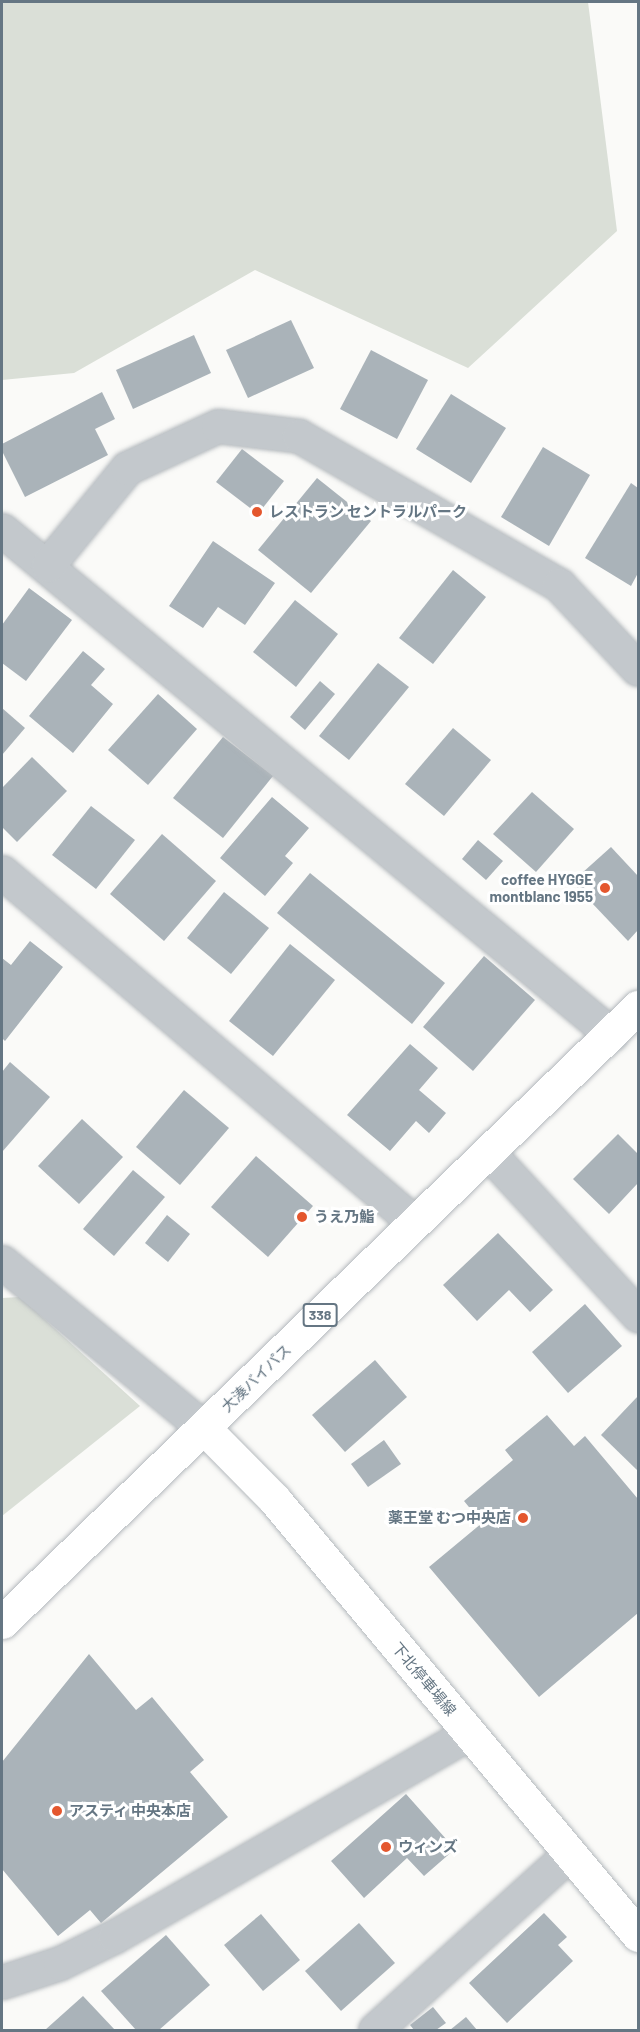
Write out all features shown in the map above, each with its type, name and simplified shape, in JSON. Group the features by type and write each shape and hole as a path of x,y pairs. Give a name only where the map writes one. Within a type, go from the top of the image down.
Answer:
{"main road":[{"name":"大湊バイパス","path":"2,1622 639,1007"},
{"name":"下北停車場線","path":"204,1428 274,1498 639,1935"}],"street":[{"path":"48,565 127,468 218,426 299,436 558,585 639,669"},
{"path":"2,530 48,565 610,1034"},
{"path":"2,872 415,1223"},
{"path":"488,1152 639,1315"},
{"path":"2,1262 204,1428"},
{"path":"2,1982 60,1963 115,1936 469,1733"},
{"path":"375,2031 570,1853"}],"shaded area":[{"path":"2,2 588,2 617,231 468,368 255,270 74,373 2,380"},
{"path":"20,1297 140,1406 2,1516 2,1298"}],"building":[{"path":"291,320 314,368 248,398 226,350"},
{"path":"194,335 211,373 133,409 116,370"},
{"path":"371,350 428,380 397,439 340,409"},
{"path":"102,392 115,419 95,429 108,455 25,497 2,451 2,444"},
{"path":"451,394 506,428 471,483 416,449"},
{"path":"543,447 590,475 549,546 501,517"},
{"path":"242,449 284,481 258,514 216,482"},
{"path":"317,478 371,521 311,593 258,550"},
{"path":"631,483 638,488 638,573 631,586 585,558"},
{"path":"213,541 275,583 245,625 218,607 203,628 169,606"},
{"path":"453,570 486,597 433,664 399,638"},
{"path":"29,588 72,620 26,681 2,663 2,625"},
{"path":"295,600 338,634 296,687 253,652"},
{"path":"83,651 105,669 91,685 113,704 73,753 29,716"},
{"path":"378,663 409,687 349,760 319,736"},
{"path":"320,681 335,694 305,730 290,717"},
{"path":"158,694 197,729 148,785 108,750"},
{"path":"2,708 25,728 2,755"},
{"path":"453,728 491,760 444,816 405,784"},
{"path":"223,737 273,776 223,838 173,798"},
{"path":"32,757 67,791 17,842 2,827 2,788"},
{"path":"532,792 574,829 536,872 493,834"},
{"path":"272,797 309,828 285,856 293,863 265,896 220,858"},
{"path":"91,806 135,840 96,889 52,855"},
{"path":"162,834 216,881 164,941 110,894"},
{"path":"478,840 503,861 486,880 462,859"},
{"path":"611,847 638,876 638,930 628,941 572,882"},
{"path":"310,873 445,983 412,1024 277,913"},
{"path":"224,892 269,928 231,974 187,938"},
{"path":"30,941 63,967 5,1041 2,1038 2,958 11,965"},
{"path":"290,944 335,980 273,1056 229,1021"},
{"path":"484,956 535,1000 473,1071 423,1027"},
{"path":"410,1044 438,1068 419,1090 446,1113 429,1133 416,1121 390,1151 347,1115"},
{"path":"10,1062 50,1097 2,1152 2,1072"},
{"path":"184,1090 229,1128 180,1185 136,1147"},
{"path":"82,1119 123,1157 79,1204 38,1166"},
{"path":"618,1134 638,1154 638,1183 609,1214 573,1179"},
{"path":"256,1156 313,1206 268,1257 211,1207"},
{"path":"133,1170 165,1197 114,1256 83,1229"},
{"path":"167,1215 190,1234 168,1262 145,1243"},
{"path":"498,1233 553,1290 530,1312 509,1290 477,1321 443,1285"},
{"path":"585,1304 622,1346 568,1393 532,1352"},
{"path":"375,1360 407,1397 345,1452 312,1415"},
{"path":"638,1396 638,1471 601,1435"},
{"path":"547,1415 574,1446 585,1436 638,1499 638,1613 539,1697 429,1567 482,1523 464,1501 513,1460 505,1450"},
{"path":"384,1440 401,1464 368,1487 351,1464"},
{"path":"89,1654 136,1710 152,1697 204,1760 190,1772 228,1817 101,1923 90,1910 58,1936 2,1869 2,1762"},
{"path":"406,1794 455,1849 424,1876 407,1858 364,1898 331,1861"},
{"path":"544,1913 567,1937 558,1945 573,1961 507,2023 469,1983"},
{"path":"261,1914 300,1960 263,1991 224,1945"},
{"path":"359,1923 395,1963 341,2011 305,1971"},
{"path":"166,1935 210,1985 159,2030 136,2030 101,1991"},
{"path":"83,1996 115,2030 45,2030"},
{"path":"433,2007 446,2023 436,2030 414,2030 410,2025"},
{"path":"466,2017 477,2030 450,2030"}],"place":[{"name":"レストラン セントラルパーク","path":"257,512"},
{"name":"coffee HYGGE montblanc 1955","path":"605,888"},
{"name":"うえ乃鮨","path":"302,1217"},
{"name":"薬王堂 むつ中央店","path":"523,1518"},
{"name":"アスティ 中央本店","path":"57,1811"},
{"name":"ウィンズ","path":"386,1847"}]}
